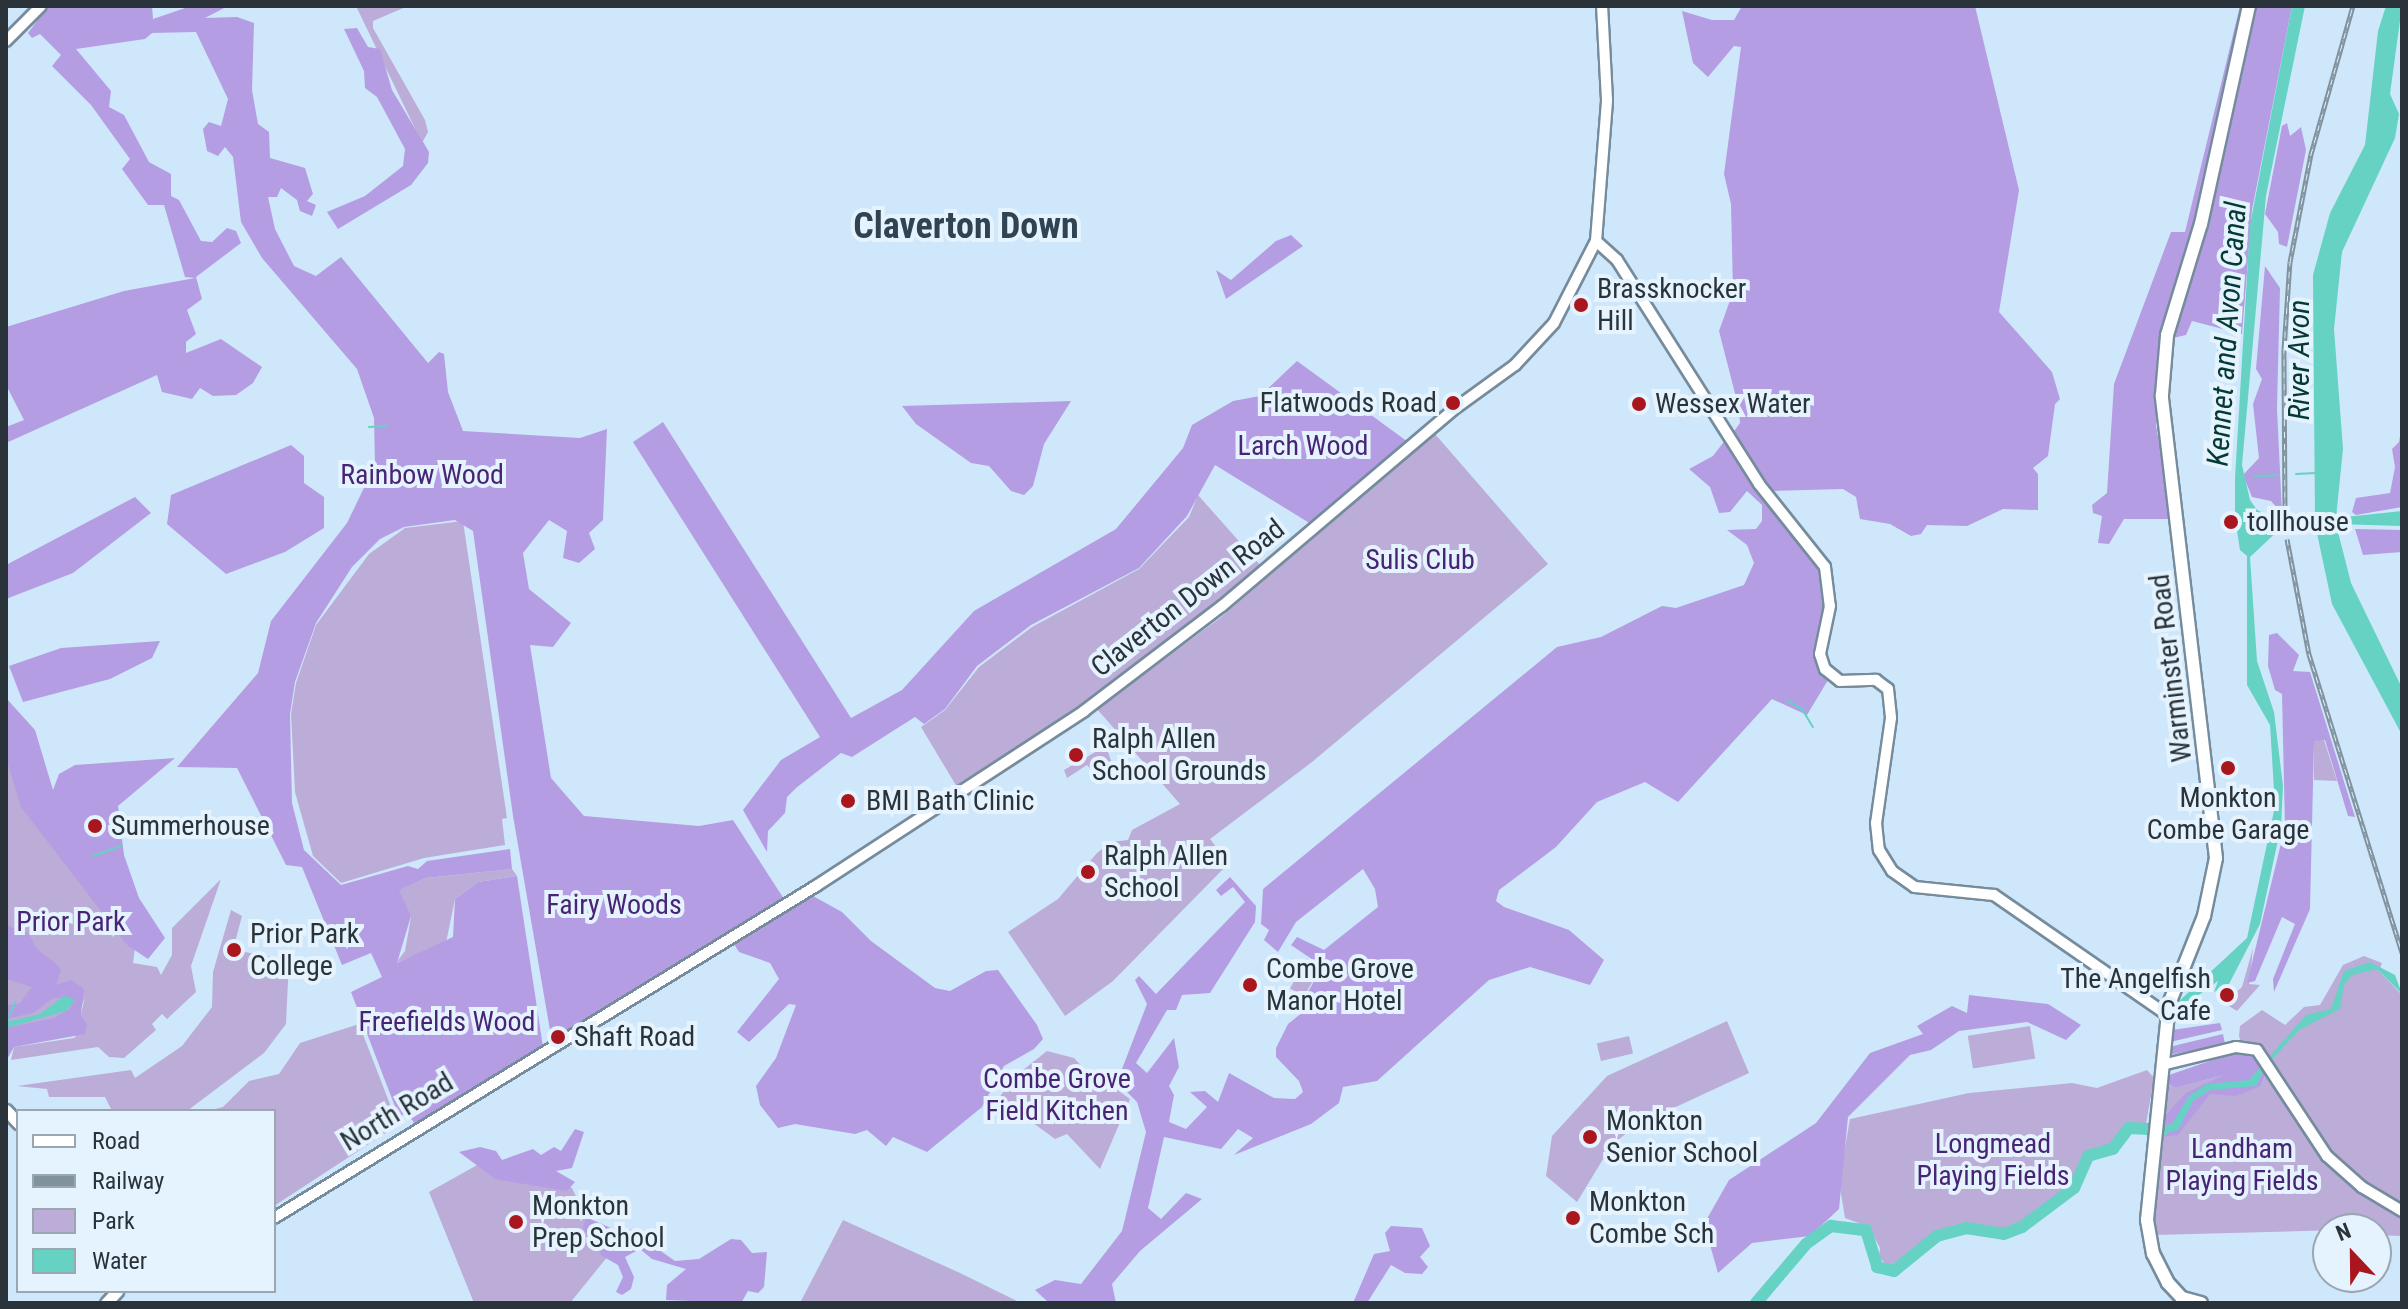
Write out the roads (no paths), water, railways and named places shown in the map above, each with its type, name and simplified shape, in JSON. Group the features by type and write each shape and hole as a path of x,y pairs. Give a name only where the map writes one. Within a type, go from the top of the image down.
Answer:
{"highway":[{"name":"Warminster Road","path":"2201,1303 2182,1298 2168,1283 2153,1254 2147,1209 2165,1010 2204,916 2216,858 2183,561 2163,434 2163,383 2167,335 2201,224 2249,6"}],"street":[{"path":"6,41 41,6"},
{"name":"Claverton Down Road","path":"546,1050 964,791 1212,615 1522,358 1563,309 1596,241 1607,100 1602,6"},
{"path":"1596,241 1617,260 1763,491 1825,567 1830,606 1820,654 1825,669 1840,681 1876,680 1888,689 1891,718 1876,823 1879,850 1892,871 1915,887 1994,895 2165,1010"},
{"path":"2162,1065 2248,1047 2266,1058 2301,1122 2327,1156 2362,1187 2402,1211"},
{"name":"North Road","path":"276,1217 546,1050"}],"water":[{"path":"2292,6 2305,6 2266,196 2242,465 2250,500 2257,510 2282,521 2315,518 2313,275 2330,213 2365,145 2378,31 2386,6 2402,6 2390,94 2399,114 2395,138 2342,252 2334,329 2343,449 2336,518 2402,511 2402,526 2336,524 2351,583 2402,688 2402,735 2332,604 2315,524 2283,526 2250,557 2257,661 2274,712 2283,786 2281,826 2260,924 2229,984 2214,992 2218,981 2178,1010 2177,1003 2247,938 2275,806 2270,725 2247,685 2247,556 2240,550 2235,518 2235,478 2250,225"},
{"path":"2370,962 2395,975 2402,994 2377,969 2352,975 2344,985 2340,1009 2299,1030 2266,1066 2256,1086 2210,1090 2193,1101 2178,1130 2155,1134 2155,1127 2172,1124 2189,1096 2207,1084 2249,1080 2306,1015 2331,1009 2344,971"},
{"path":"64,996 75,1000 66,1011 6,1028 6,1022 40,1014"}],"waterway":[{"path":"369,427 387,426"},
{"path":"2296,474 2316,473"},
{"path":"2254,476 2277,475"},
{"path":"1786,700 1802,709 1813,727"},
{"path":"93,856 121,846"},
{"path":"8,1018 15,1003"},
{"path":"1756,1303 1806,1244 1831,1226 1866,1230 1877,1267 1894,1271 1937,1236 1966,1228 2004,1234 2022,1227 2074,1188 2088,1156 2113,1149 2129,1128 2163,1130"}],"railway":[{"path":"2285,509 2284,349 2290,262 2311,154 2353,6"},
{"path":"2287,539 2309,654 2402,953"}],"place":[{"name":"Brassknocker Hill","path":"1581,305"},
{"name":"Flatwoods Road","path":"1453,403"},
{"name":"Wessex Water","path":"1639,404"},
{"name":"tollhouse","path":"2231,522"},
{"name":"Ralph Allen School Grounds","path":"1076,755"},
{"name":"Monkton Combe Garage","path":"2228,768"},
{"name":"BMI Bath Clinic","path":"848,801"},
{"name":"Summerhouse","path":"95,826"},
{"name":"Ralph Allen School","path":"1088,872"},
{"name":"Prior Park College","path":"234,950"},
{"name":"Combe Grove Manor Hotel","path":"1250,985"},
{"name":"The Angelfish Cafe","path":"2227,995"},
{"name":"Shaft Road","path":"558,1037"},
{"name":"Monkton Senior School","path":"1590,1137"},
{"name":"Monkton Combe Sch","path":"1573,1218"},
{"name":"Monkton Prep School","path":"516,1222"}],"district":[{"name":"Claverton Down","path":"966,227"}],"water label":[{"name":"Kennet and Avon Canal","path":"2227,334"},
{"name":"River Avon","path":"2299,360"}],"park label":[{"name":"Larch Wood","path":"1303,446"},
{"name":"Rainbow Wood","path":"422,475"},
{"name":"Sulis Club","path":"1420,560"},
{"name":"Fairy Woods","path":"614,905"},
{"name":"Prior Park","path":"71,922"},
{"name":"Freefields Wood","path":"447,1022"},
{"name":"Combe Grove Field Kitchen","path":"1057,1095"},
{"name":"Longmead Playing Fields","path":"1993,1160"},
{"name":"Landham Playing Fields","path":"2242,1165"}]}
